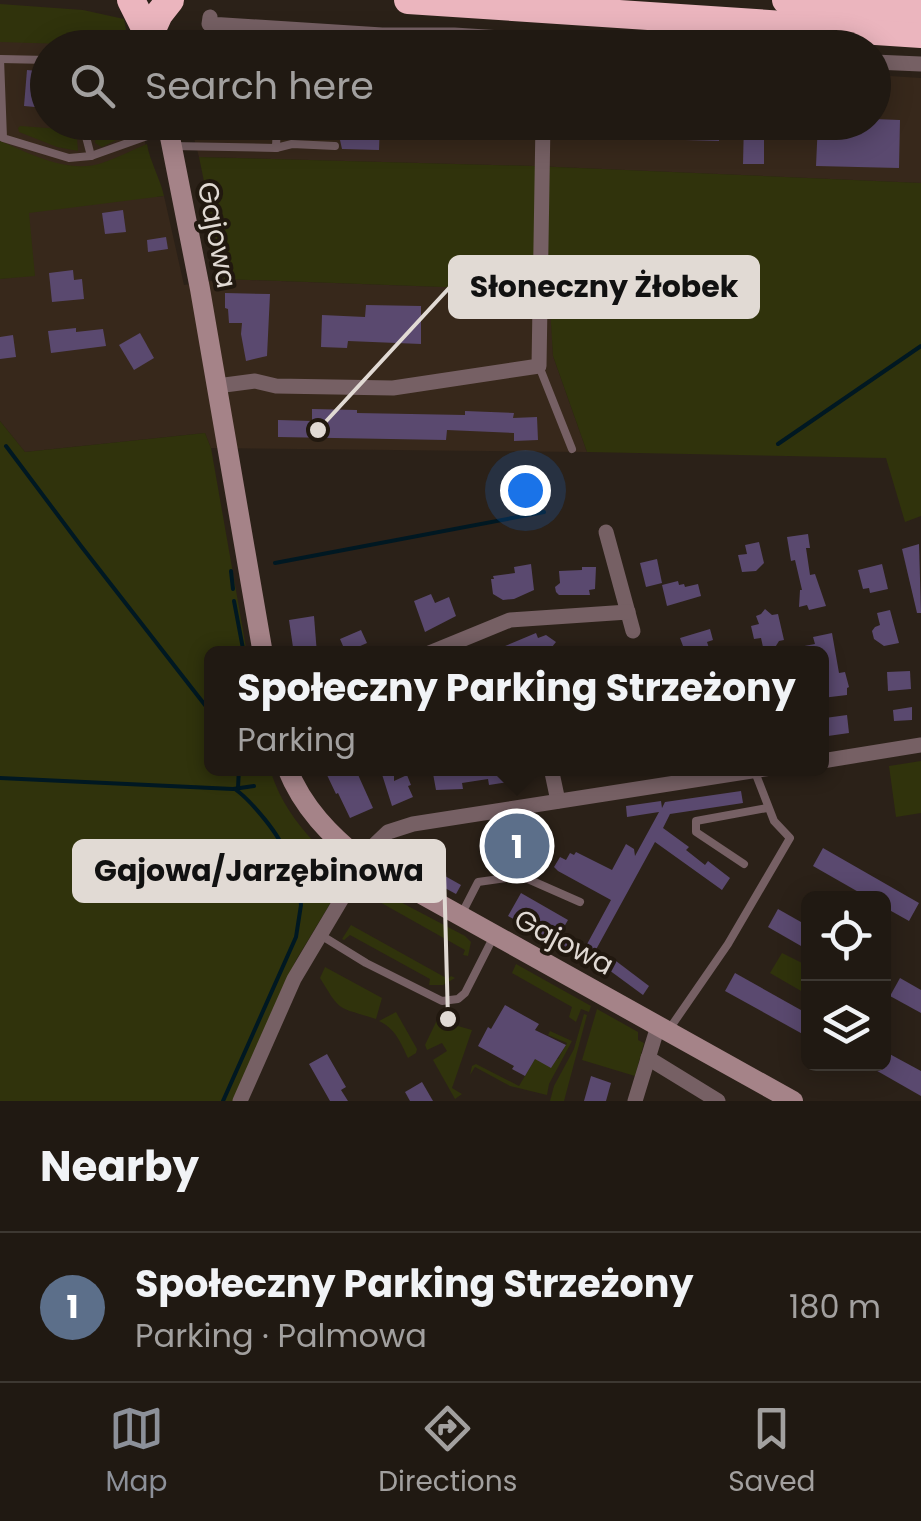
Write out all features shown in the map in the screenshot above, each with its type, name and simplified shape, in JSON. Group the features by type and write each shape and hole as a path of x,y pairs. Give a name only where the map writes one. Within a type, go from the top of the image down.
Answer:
{"highway":[{"path":"131,0 145,30"},
{"path":"154,30 159,14 170,0"},
{"path":"408,0 768,24 840,11 921,9"},
{"path":"786,0 921,34"},
{"path":"821,30 840,11"},
{"path":"768,24 778,30"}],"street":[{"path":"210,17 209,24 278,30"},
{"path":"891,63 921,64"},
{"name":"Gajowa","path":"171,140 262,646"},
{"path":"217,386 255,381 276,386 393,388 539,366 543,140"},
{"path":"606,532 632,631"},
{"path":"446,646 510,620 628,612"},
{"path":"829,760 921,745"},
{"name":"Gajowa","path":"291,776 309,809 338,842 362,861 793,1101"},
{"path":"553,776 558,801"},
{"path":"240,1101 294,979 319,934 362,861 376,842 394,828 723,776"},
{"path":"635,1101 648,1058 663,1029"},
{"path":"648,1058 716,1100"}],"lane":[{"path":"30,60 1,59 1,137 70,158 92,156 143,140"},
{"path":"86,140 92,156"},
{"path":"222,140 276,148 292,144 334,146"},
{"path":"276,140 276,148"},
{"path":"539,366 572,449"},
{"path":"663,1029 728,944 790,838 767,808 764,776"},
{"path":"744,864 696,832 696,821 767,808"},
{"path":"460,917 478,882 521,876 580,902"},
{"path":"319,934 442,1002 458,1000 466,993 494,936"}],"shaded area":[{"path":"0,18 122,29 30,30 30,140 145,140 157,197 164,196 184,285 224,279 550,291 553,356 587,452 211,448 205,433 25,452 0,421 0,279 35,275 0,217"},
{"path":"891,76 921,78 921,183 533,166 199,157 194,140 891,140"}],"green space":[{"path":"0,4 83,10 124,19 126,30 30,30 30,43 0,42"},
{"path":"30,127 30,136 19,132 18,128"},
{"path":"39,140 77,140 78,151"},
{"path":"95,140 116,140 102,147"},
{"path":"0,141 50,161 76,166 102,163 147,144 164,196 29,213 35,276 0,279"},
{"path":"199,157 533,166 921,183 921,516 905,522 886,458 587,452 553,356 549,291 224,279"},
{"path":"0,421 25,452 205,433 211,448 246,646 204,646 204,776 272,776 289,810 333,864 335,872 325,894 331,902 296,960 234,1101 0,1101"},
{"path":"921,761 921,813 896,817 889,766"},
{"path":"367,886 465,936 471,942 468,956 463,955 465,950 369,896 365,902 361,896"},
{"path":"351,925 448,979 455,978 443,985 429,985 430,979 350,935 342,939"},
{"path":"782,953 801,962 801,991 770,973"},
{"path":"516,964 591,1006 589,1012 581,1009 576,1022 569,1017 572,1007 512,973"},
{"path":"325,967 382,998 376,1019 337,1003 320,978"},
{"path":"597,1009 638,1032 638,1040 644,1043 635,1076 582,1060"},
{"path":"396,1012 417,1049 408,1058 393,1032 379,1021"},
{"path":"584,1014 587,1015 564,1101 550,1101 574,1049"},
{"path":"437,1020 472,1030 452,1088 462,1094 455,1099 433,1060 447,1051 442,1043 427,1050 425,1045"},
{"path":"550,1031 572,1041 547,1095 510,1086 475,1067 470,1075 476,1064 519,1086 535,1059 558,1059 567,1043 548,1035"}],"building":[{"path":"27,70 30,70 30,107 24,106"},
{"path":"891,120 900,120 899,168 816,166 817,140 891,140"},
{"path":"340,140 379,140 379,150 342,149"},
{"path":"744,140 764,140 764,164 743,164"},
{"path":"123,210 126,232 105,234 102,213"},
{"path":"166,237 168,249 148,252 147,240"},
{"path":"73,270 74,280 82,279 84,299 52,302 49,273"},
{"path":"225,293 270,294 267,356 246,361 242,323 229,323"},
{"path":"366,305 421,306 421,344 348,341 347,348 321,347 322,315 365,317"},
{"path":"76,328 76,332 103,329 106,346 51,353 48,331"},
{"path":"140,333 154,358 134,370 119,345"},
{"path":"13,335 16,357 0,359 0,337"},
{"path":"312,409 357,413 514,413 513,418 537,417 538,440 514,441 514,433 447,430 446,440 278,437 278,420 312,421"},
{"path":"808,534 810,575 815,574 826,606 809,610 807,605 799,607 802,590 787,537"},
{"path":"759,542 764,563 756,571 742,572 738,555 747,554 745,545"},
{"path":"919,544 921,613 917,613 902,549"},
{"path":"657,559 662,583 646,587 640,563"},
{"path":"531,564 534,590 514,599 503,600 493,594 493,576 515,573 514,567"},
{"path":"882,564 888,589 870,593 869,588 863,589 858,570"},
{"path":"596,567 595,589 589,590 590,595 559,595 555,587 560,583 559,571"},
{"path":"678,581 685,587 698,584 701,596 667,606 662,585"},
{"path":"431,594 435,603 449,597 456,616 425,632 414,601"},
{"path":"765,609 772,615 778,614 784,640 776,646 763,646 761,638 754,639 751,626 759,624 756,616"},
{"path":"890,610 899,643 884,646 874,639 872,631 880,625 877,613"},
{"path":"314,616 316,646 293,646 289,620"},
{"path":"710,629 713,640 707,642 708,646 683,646 680,638"},
{"path":"361,630 367,643 343,646 340,639"},
{"path":"536,633 538,638 546,635 556,642 553,646 505,646"},
{"path":"832,633 839,673 845,672 849,687 847,695 829,697 829,646 804,646 815,644 813,637"},
{"path":"910,671 911,689 888,691 887,672"},
{"path":"912,707 912,720 894,721 893,710"},
{"path":"847,715 849,733 829,736 829,717"},
{"path":"327,776 359,776 373,808 350,818"},
{"path":"383,776 394,776 394,781 407,776 413,797 392,806"},
{"path":"433,776 535,778 489,785 488,779 462,783 463,789 436,790"},
{"path":"741,791 743,803 670,814 663,828 705,865 708,861 730,878 722,890 655,842 587,966 578,961 580,956 508,916 521,893 568,920 561,932 586,946 611,900 558,871 554,867 560,857 566,860 576,852 612,870 626,844 634,849 635,856 659,812 627,817 626,806 661,801 662,808 665,802"},
{"path":"823,848 919,903 909,921 891,911 891,891 857,891 813,866"},
{"path":"413,858 461,885 456,894 408,868"},
{"path":"778,909 801,922 801,946 768,927"},
{"path":"616,961 649,986 643,995 609,970"},
{"path":"735,973 801,1010 801,1033 725,991"},
{"path":"900,978 921,990 921,1013 891,997"},
{"path":"505,1005 539,1024 535,1030 566,1045 551,1068 535,1059 525,1076 478,1046"},
{"path":"327,1054 346,1087 341,1090 348,1101 330,1101 309,1064"},
{"path":"891,1055 921,1071 921,1096 877,1071 891,1071"},
{"path":"591,1076 611,1083 606,1101 584,1101"},
{"path":"422,1082 433,1101 410,1101 405,1092"}],"waterway":[{"path":"778,444 921,346"},
{"path":"6,446 204,704"},
{"path":"275,563 544,512"},
{"path":"231,571 233,589"},
{"path":"234,601 242,646"},
{"path":"238,788 239,776"},
{"path":"0,778 233,789 254,786"},
{"path":"235,789 272,829 286,856 291,881 299,886 306,884"},
{"path":"223,1101 296,937 301,905 299,886"}],"place":[{"name":"Słoneczny Żłobek","path":"318,430"},
{"name":"Społeczny Parking Strzeżony","path":"517,846"},
{"name":"Gajowa/Jarzębinowa","path":"448,1019"}]}
